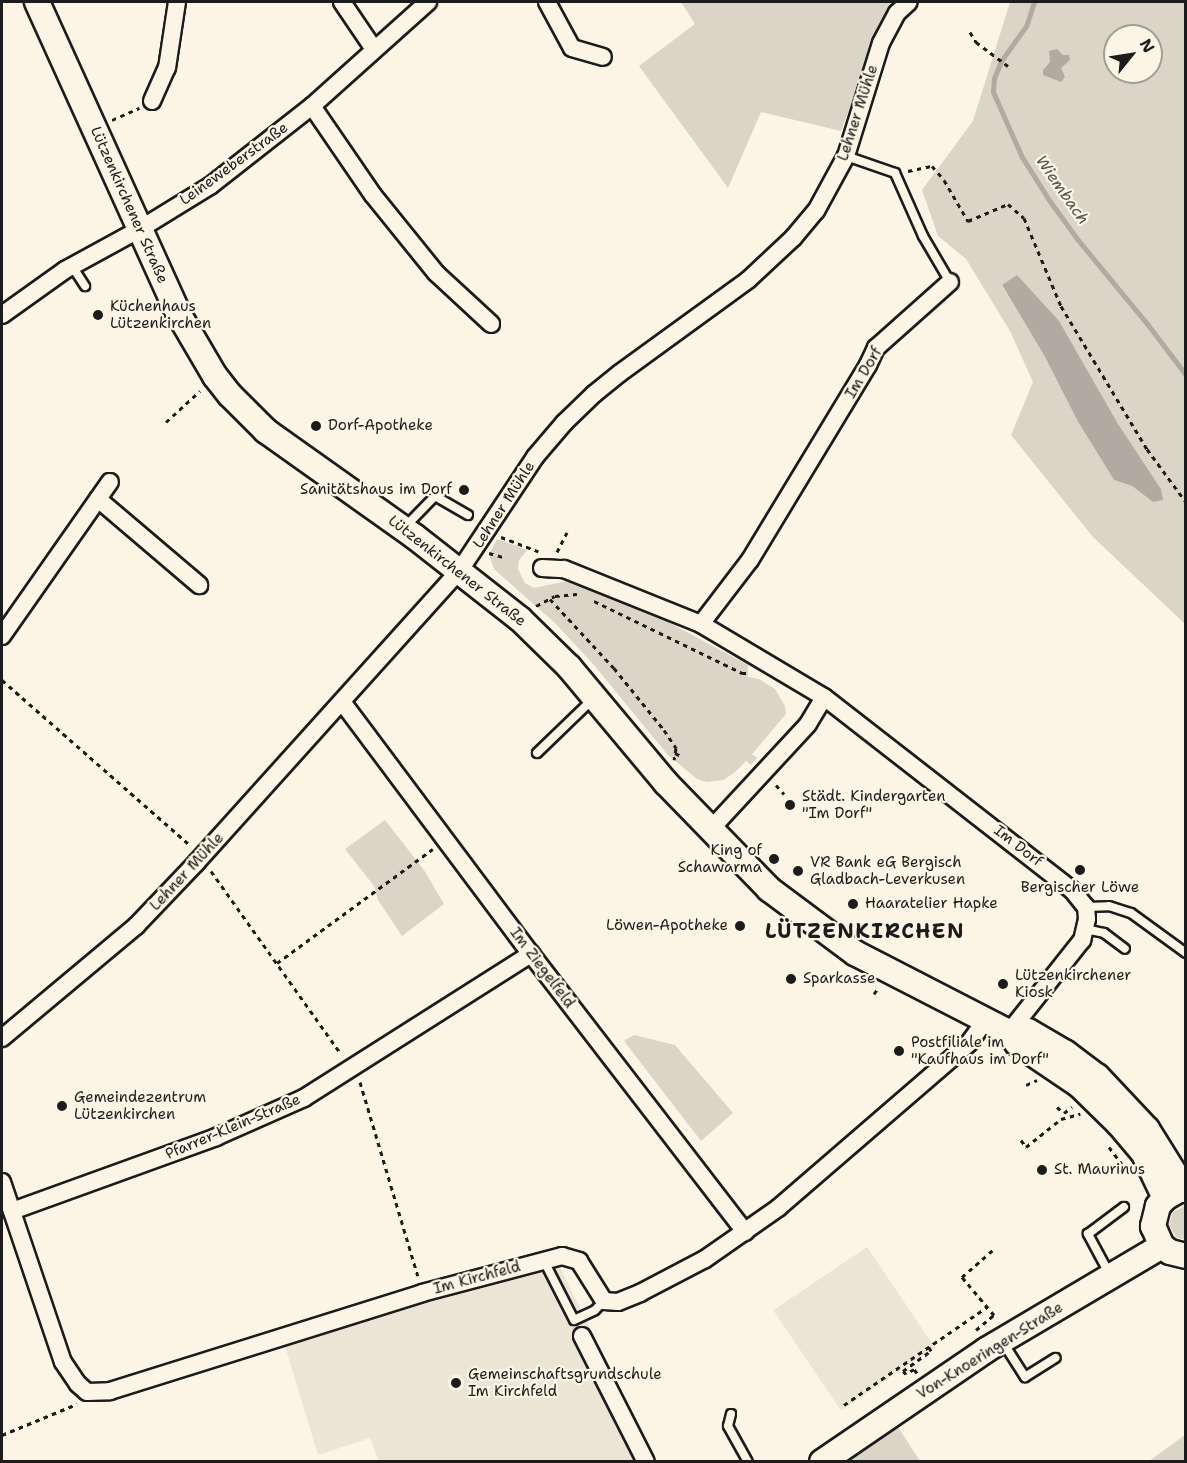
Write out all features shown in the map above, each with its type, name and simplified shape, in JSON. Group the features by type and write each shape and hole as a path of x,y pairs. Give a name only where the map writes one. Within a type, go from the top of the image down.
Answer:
{"main road":[{"name":"Lützenkirchener Straße","path":"37,2 178,313 215,376 266,431 460,570 520,619 569,667 662,778 769,889 855,953 1008,1032 1017,1043 1079,1085 1112,1116 1178,1193"},
{"path":"1178,1193 1154,1216 1153,1227 1162,1246 1170,1252 1185,1256"},
{"name":"Von-Knoeringen-Straße","path":"822,1461 1002,1341 1162,1246"}],"street":[{"path":"152,101 167,68 177,2"},
{"path":"342,2 374,50"},
{"name":"Leineweberstraße","path":"2,315 72,266 140,229 210,186 312,106 429,2"},
{"path":"547,2 572,48 603,57"},
{"name":"Lehner Mühle","path":"2,1038 136,926 343,703 460,570 488,532 521,477 564,423 594,394 748,280 771,260 816,211 846,156 881,43 897,13 909,2"},
{"path":"312,106 373,195 436,273 491,324"},
{"name":"Im Dorf","path":"701,624 750,560 868,365 876,348 950,282"},
{"path":"2,636 110,482"},
{"path":"98,500 199,585"},
{"name":"Im Dorf","path":"542,568 564,569 701,624 824,697 1057,876 1086,907"},
{"path":"710,830 808,724 824,697"},
{"name":"Im Ziegelfeld","path":"343,703 531,954 745,1232"},
{"path":"1008,1032 1076,949 1085,929 1086,907"},
{"name":"Pfarrer-Klein-Straße","path":"12,1210 216,1137 304,1098 531,954"},
{"path":"604,1301 618,1302 664,1282 705,1259 745,1232 802,1188 969,1043 986,1020"},
{"path":"2,1182 63,1362 74,1379 87,1392"},
{"name":"Im Kirchfeld","path":"87,1392 110,1391 422,1293 562,1256 579,1261 604,1301"},
{"path":"582,1336 646,1461"}],"lane":[{"path":"846,156 895,173"},
{"name":"Im Dorf","path":"895,173 923,236 950,282"},
{"path":"72,266 85,286"},
{"path":"404,529 435,496 468,515"},
{"path":"537,753 594,698"},
{"path":"1086,907 1109,906 1131,913 1185,953"},
{"path":"1085,929 1104,933 1125,949"},
{"path":"1112,1277 1088,1234 1124,1207"},
{"path":"543,1260 574,1320 595,1310 604,1301"},
{"path":"1002,1341 1025,1377 1056,1358"},
{"path":"731,1414 728,1426 748,1461"}],"path":[{"path":"970,32 976,42 1008,66"},
{"path":"94,129 152,101"},
{"path":"895,173 932,166 944,180 968,221 1008,204 1024,218 1061,306 1147,449 1185,502"},
{"path":"166,422 215,376"},
{"path":"488,532 538,549 542,568"},
{"path":"520,619 550,599 574,594 585,597 742,673 751,673 761,660"},
{"path":"550,599 634,693 676,748 675,759 662,778"},
{"path":"2,680 201,857 360,1080 422,1293"},
{"path":"675,753 681,756"},
{"path":"277,963 446,841"},
{"path":"874,994 878,988"},
{"path":"1058,1107 1064,1113 1066,1111"},
{"path":"1021,1140 1026,1147 1060,1119 1082,1113 1089,1119"},
{"path":"1106,1140 1116,1160 1136,1182"},
{"path":"994,1249 962,1277 994,1315"},
{"path":"844,1405 987,1307"},
{"path":"912,1370 906,1374 903,1371 932,1352 929,1347"},
{"path":"2,1435 74,1407 87,1392"}],"shaded area":[{"path":"681,2 894,2 888,8 841,131 761,112 728,188 639,66 695,24"},
{"path":"1010,2 1185,2 1185,624 1093,537 1011,435 1033,382 1010,331 966,259 938,236 922,190 973,121","holes":["1017,276 1161,489 1153,502 1132,486 1114,480 1077,420 1045,357 1002,286"]},
{"path":"1057,49 1063,55 1069,55 1070,60 1061,68 1065,77 1061,82 1043,75 1043,70 1050,62 1049,51"},
{"path":"1017,275 1059,321 1118,424 1161,489 1163,500 1153,502 1132,486 1114,480 1077,420 1045,357 1002,285"},
{"path":"497,539 527,550 519,560 518,569 525,583 534,588 575,581 657,616 748,665 748,677 759,679 775,689 785,706 786,714 752,754 757,758 751,765 746,761 723,780 706,782 697,779 667,754 594,665 555,623 494,569 489,555"},
{"path":"385,820 424,870 444,904 402,936 378,900 374,886 345,849"},
{"path":"634,1035 675,1045 733,1113 701,1141 624,1041"},
{"path":"1186,1206 1185,1240 1176,1237 1169,1225 1173,1212"},
{"path":"867,1247 935,1347 841,1411 773,1310"},
{"name":"Gemeinschaftsgrundschule Im Kirchfeld","path":"558,1263 635,1420 644,1461 379,1461 370,1438 318,1455 285,1346"},
{"path":"898,1427 920,1461 847,1461"},
{"path":"1185,1435 1185,1461 1149,1461"}],"waterway":[{"name":"Wiembach","path":"1034,2 1026,26 1001,61 994,78 993,92 1022,157 1049,200 1078,240 1186,375"}],"place":[{"name":"Küchenhaus Lützenkirchen","path":"98,315"},
{"name":"Dorf-Apotheke","path":"316,426"},
{"name":"Sanitätshaus im Dorf","path":"464,490"},
{"name":"Städt. Kindergarten \"Im Dorf\"","path":"790,805"},
{"name":"King of Schawarma","path":"774,859"},
{"name":"Bergischer Löwe","path":"1080,870"},
{"name":"VR Bank eG Bergisch Gladbach-Leverkusen","path":"798,871"},
{"name":"Haaratelier Hapke","path":"853,904"},
{"name":"Löwen-Apotheke","path":"740,926"},
{"name":"Sparkasse","path":"791,979"},
{"name":"Lützenkirchener Kiosk","path":"1003,984"},
{"name":"Postfiliale im \"Kaufhaus im Dorf\"","path":"899,1051"},
{"name":"Gemeindezentrum Lützenkirchen","path":"62,1106"},
{"name":"St. Maurinus","path":"1042,1170"},
{"name":"Gemeinschaftsgrundschule Im Kirchfeld","path":"456,1383"}],"district":[{"name":"LÜTZENKIRCHEN","path":"865,931"}]}
